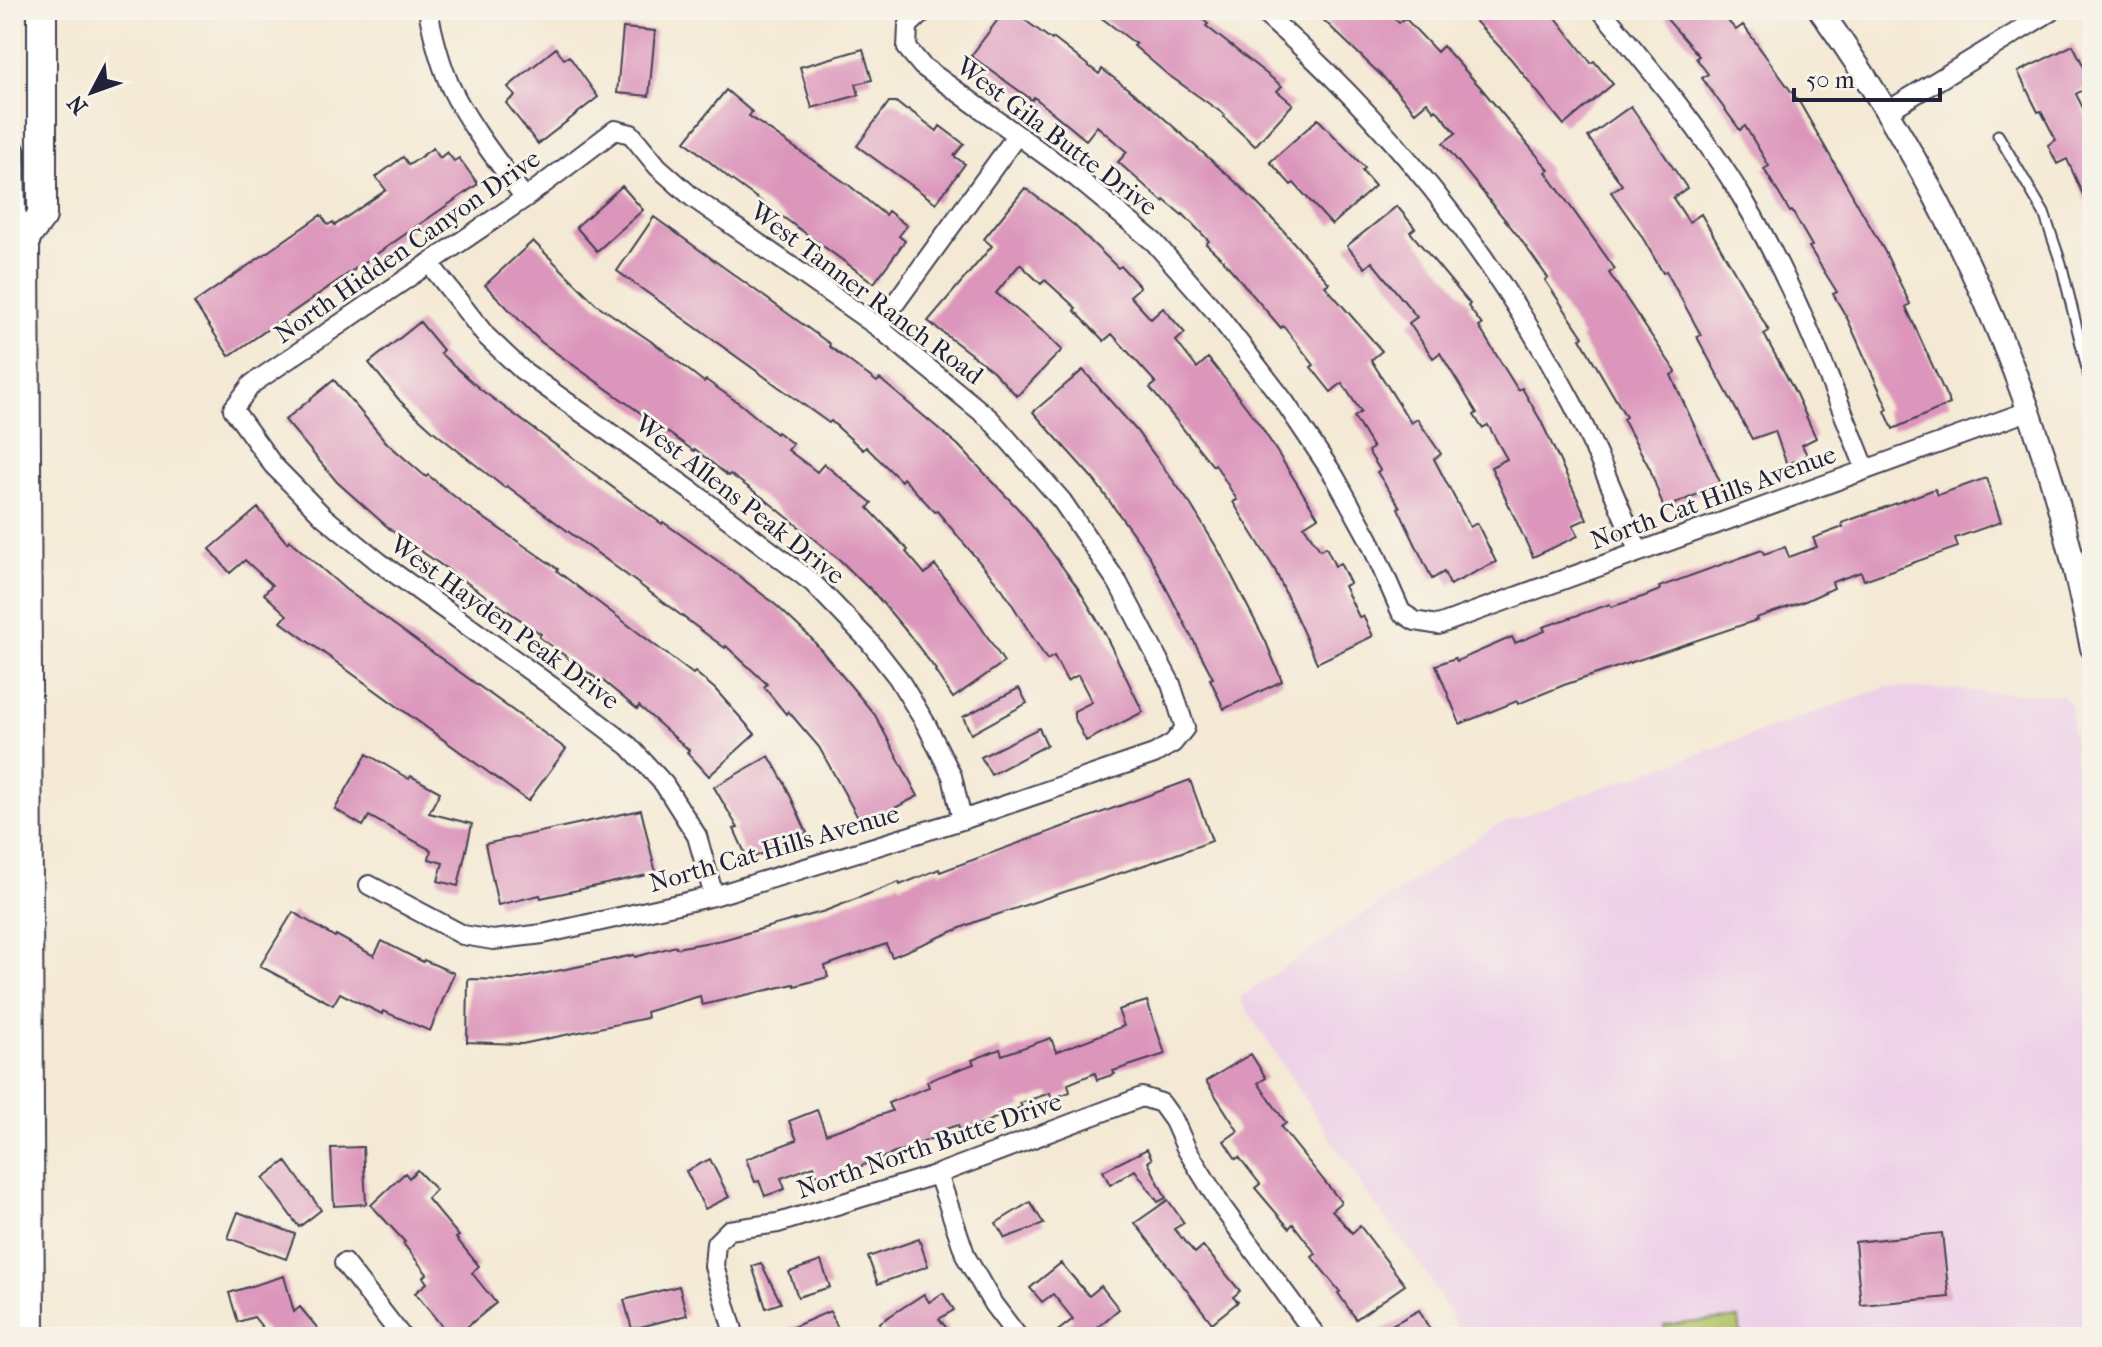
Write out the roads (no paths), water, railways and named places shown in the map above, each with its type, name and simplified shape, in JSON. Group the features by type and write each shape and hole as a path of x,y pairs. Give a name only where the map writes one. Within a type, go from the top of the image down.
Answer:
{"main road":[{"path":"25,238 42,216 42,10"},
{"path":"10,151 11,215 25,238 30,1337"}],"street":[{"path":"428,10 433,38 452,89 481,137 525,198"},
{"name":"West Gila Butte Drive","path":"925,10 908,26 907,48 922,66 1077,178 1154,242 1214,310 1284,401 1335,477 1369,539 1401,612 1415,621"},
{"path":"1260,10 1309,52 1369,113 1425,178 1483,259 1530,327 1571,400 1639,552"},
{"path":"1601,10 1685,115 1743,199 1804,316 1866,470"},
{"path":"1820,10 1854,58 1937,197 1992,314 2043,453 2071,553 2092,648"},
{"path":"1886,112 2053,10"},
{"name":"North Hidden Canyon Drive","path":"233,409 252,384 525,198 615,130"},
{"name":"West Tanner Ranch Road","path":"615,130 631,134 658,167 692,197 878,327 990,419 1062,501 1118,583 1171,684 1185,728"},
{"path":"878,327 1017,135"},
{"name":"West Allens Peak Drive","path":"429,263 486,336 522,370 693,492 813,583 869,641 898,678 926,724 952,776 962,820"},
{"name":"West Hayden Peak Drive","path":"233,409 273,465 324,517 379,562 563,694 629,746 664,784 697,836 714,896"},
{"name":"North Cat Hills Avenue","path":"1415,621 1438,625 2028,411"},
{"name":"North Cat Hills Avenue","path":"369,885 463,935 493,940 543,934 714,896 962,820 1154,754 1173,743 1185,728"},
{"name":"North North Butte Drive","path":"735,1337 714,1266 716,1243 729,1230 778,1223 938,1174 1142,1097 1161,1103 1222,1207 1317,1337"},
{"path":"938,1174 966,1257 993,1304 1018,1337"},
{"path":"344,1263 402,1337"}],"lane":[{"path":"1998,135 2044,213 2061,263 2092,389"}]}
